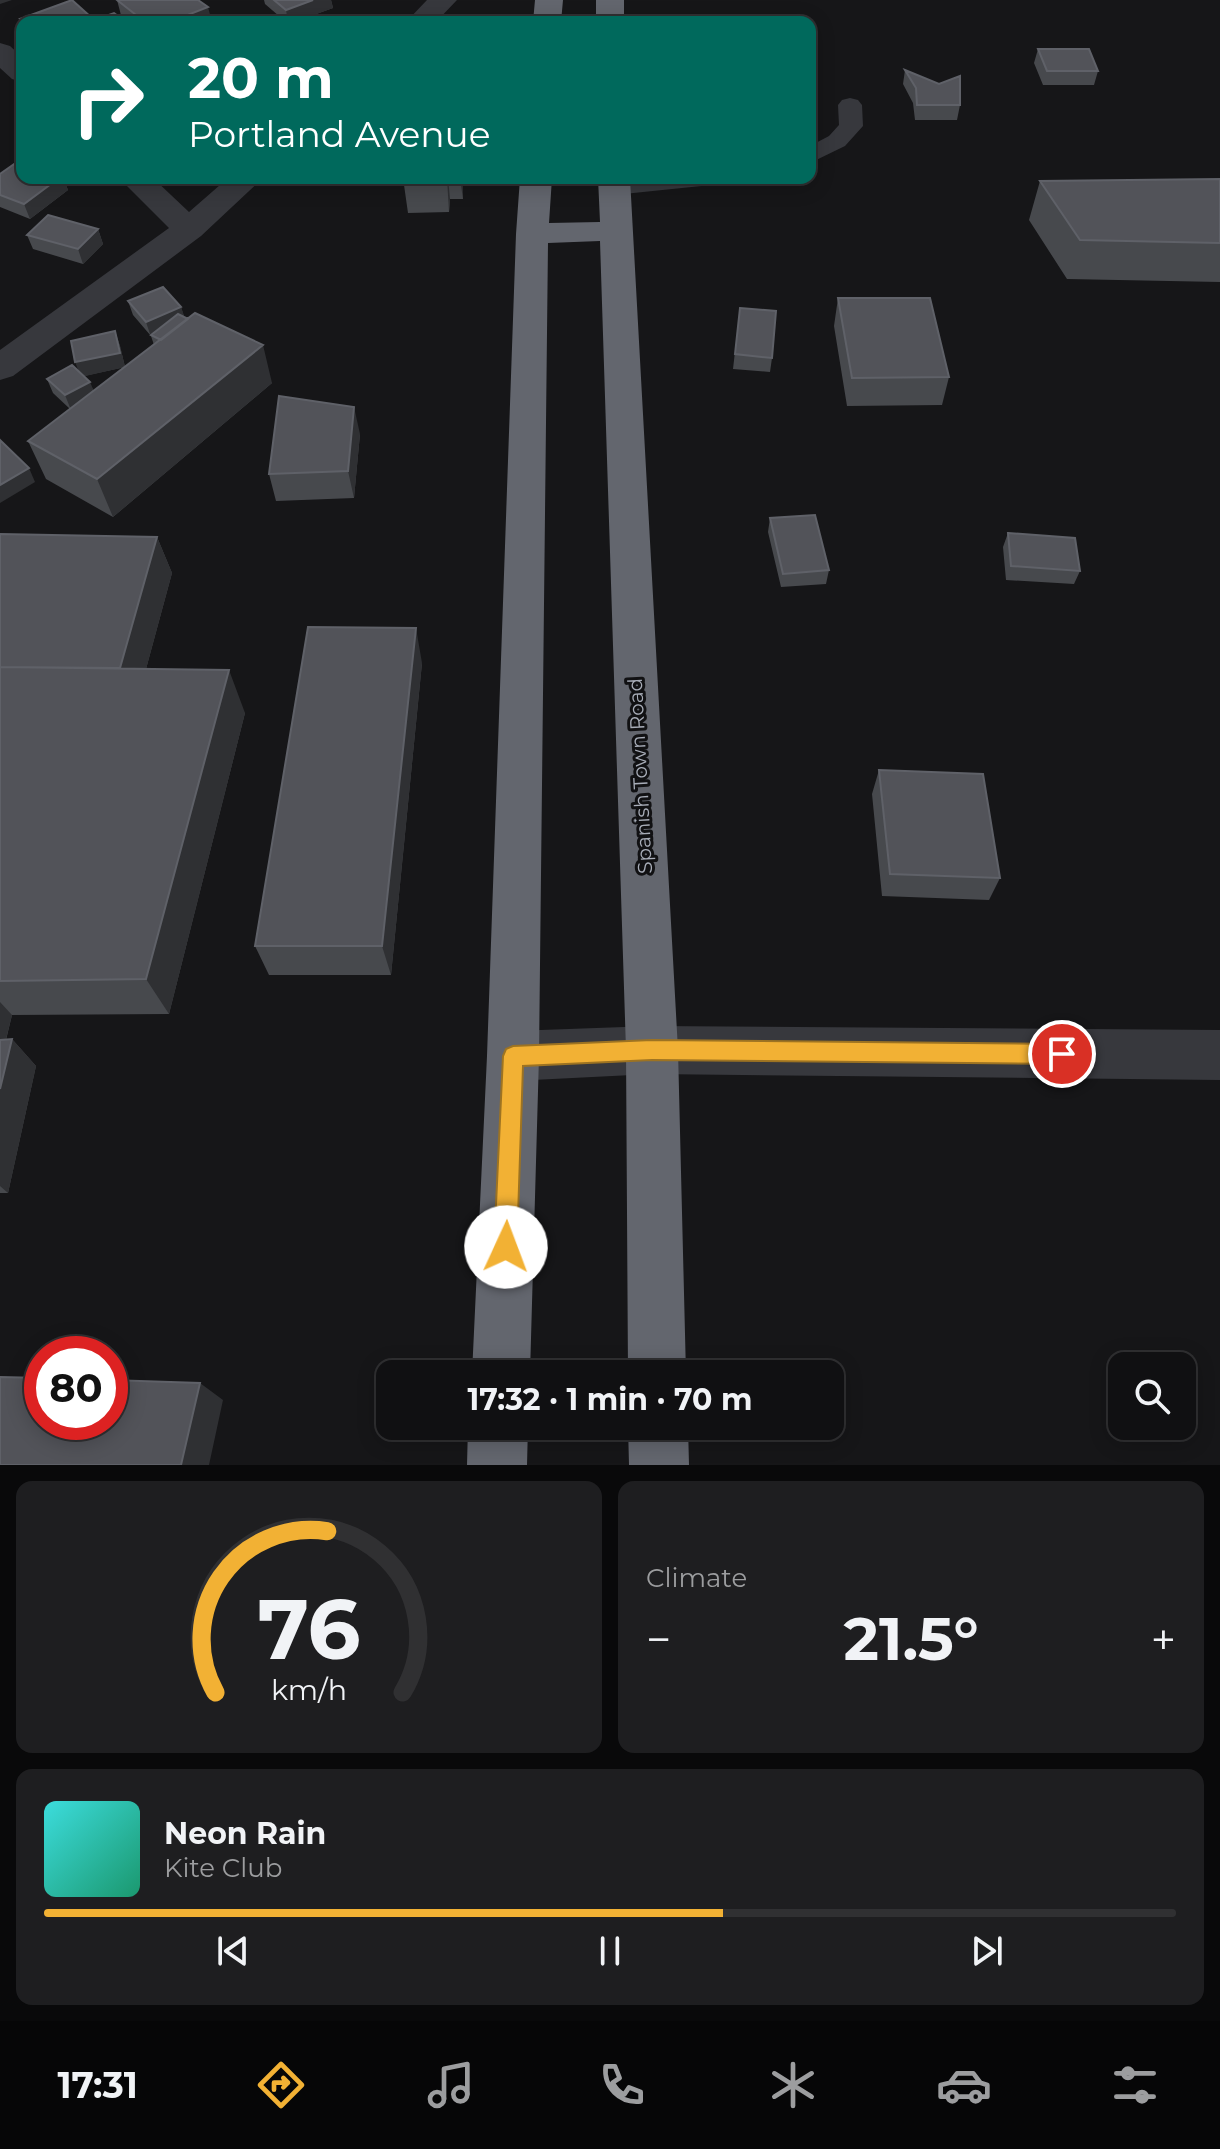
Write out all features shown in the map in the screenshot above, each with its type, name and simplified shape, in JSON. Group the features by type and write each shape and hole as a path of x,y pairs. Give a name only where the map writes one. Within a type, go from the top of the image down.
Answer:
{"highway":[{"path":"502,1360 513,1056 536,184"},
{"path":"532,234 615,199"},
{"name":"Spanish Town Road","path":"615,199 652,1050 657,1360"},
{"path":"497,1465 498,1440"},
{"path":"658,1440 659,1465"}],"street":[{"path":"426,16 443,0"},
{"path":"0,52 16,67"},
{"path":"141,184 189,229"},
{"path":"0,368 189,229 240,184"},
{"path":"513,1056 652,1050 1220,1055"}],"lane":[{"path":"816,153 837,141 851,126 850,105"},
{"path":"615,199 684,184"}],"building":[{"path":"72,0 90,16 28,16"},
{"path":"117,0 198,0 208,7 185,16 137,16"},
{"path":"274,0 313,0 286,10"},
{"path":"1038,49 1089,49 1098,71 1047,71"},
{"path":"905,70 939,84 960,76 960,105 917,105 916,88"},
{"path":"16,163 16,184 51,184 24,204 0,195 0,174"},
{"path":"1220,179 1220,243 1080,240 1040,181"},
{"path":"404,184 446,184 446,185"},
{"path":"48,215 98,229 78,249 27,235"},
{"path":"163,287 181,307 146,322 128,301"},
{"path":"838,298 930,298 949,377 852,378"},
{"path":"740,308 776,311 772,358 735,354"},
{"path":"195,313 263,345 97,479 28,441"},
{"path":"178,314 188,319 161,340 151,335"},
{"path":"115,331 120,353 75,362 71,341"},
{"path":"72,365 90,382 65,395 47,379"},
{"path":"279,396 354,407 348,471 269,474"},
{"path":"0,440 29,468 0,485"},
{"path":"815,515 829,570 783,574 770,518"},
{"path":"1008,533 1075,538 1080,571 1011,566"},
{"path":"0,534 157,537 120,668 0,667"},
{"path":"308,627 416,628 382,946 255,946"},
{"path":"0,667 229,670 146,979 0,981"},
{"path":"879,770 983,774 1000,878 890,874"},
{"path":"12,1039 0,1089 0,1040"},
{"path":"0,1377 24,1378 24,1440 128,1440 128,1381 200,1383 181,1465 0,1465"}],"route":[{"path":"506,1247 513,1056 652,1050 1062,1054"}]}
